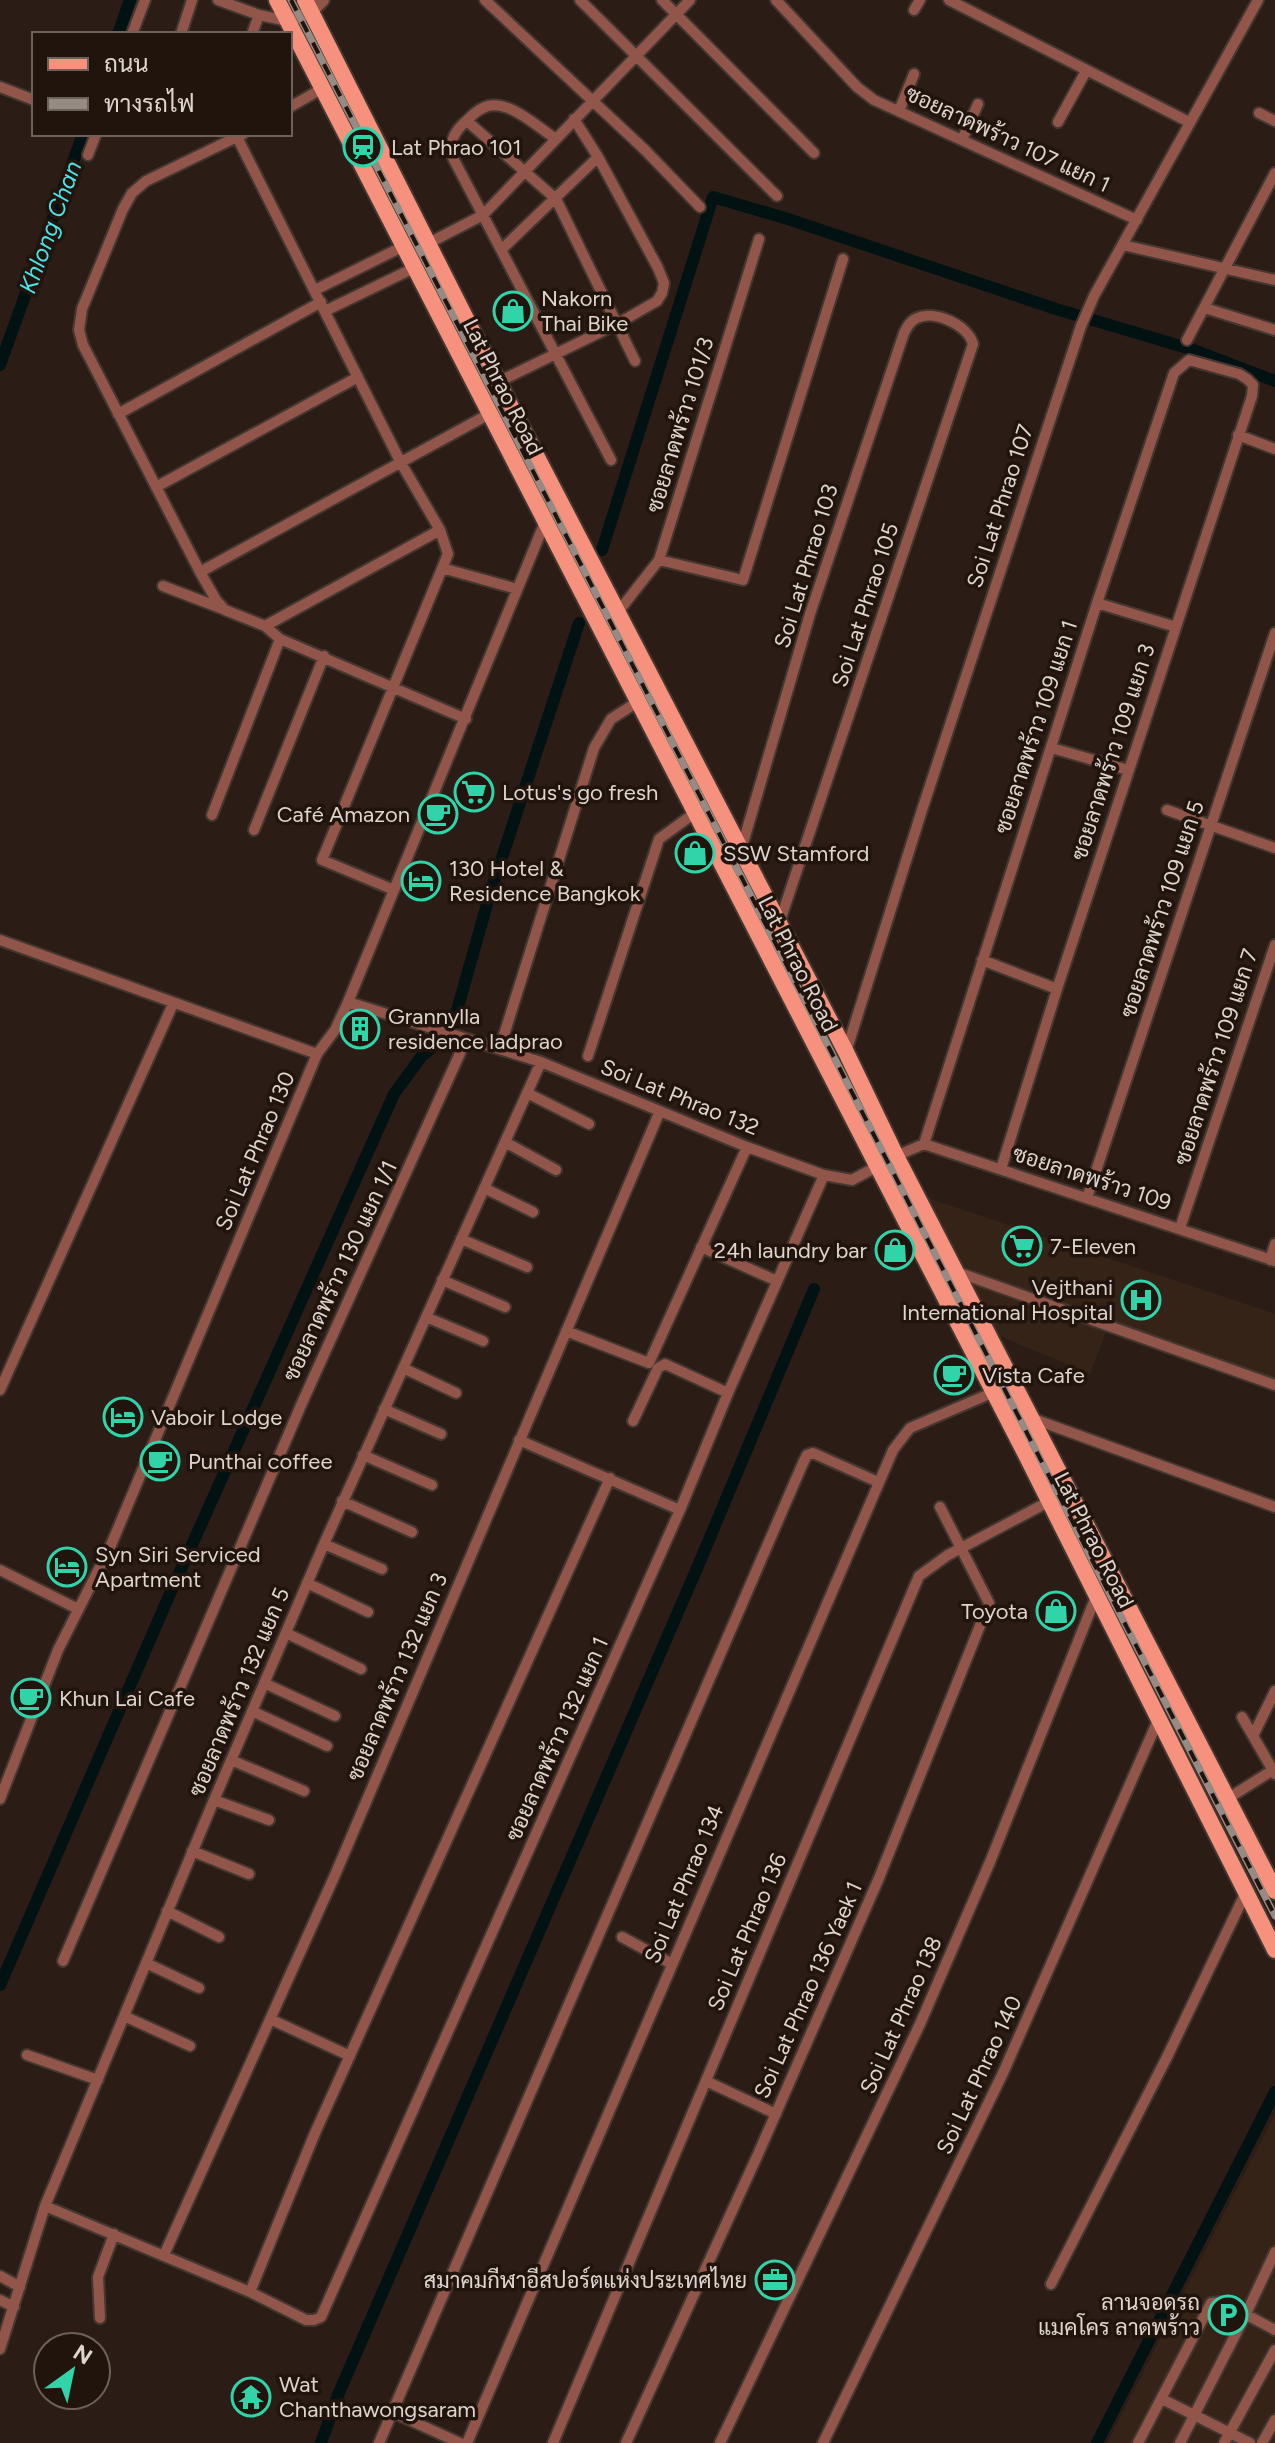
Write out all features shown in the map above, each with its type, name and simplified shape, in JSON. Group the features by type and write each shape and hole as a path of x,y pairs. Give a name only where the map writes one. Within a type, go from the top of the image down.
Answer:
{"main road":[{"name":"Lat Phrao Road","path":"277,0 1050,1501 1275,1950"},
{"name":"Lat Phrao Road","path":"310,3 427,244 846,1052 896,1156 1275,1891"},
{"path":"708,836 728,826"},
{"path":"721,861 741,850"}],"street":[{"path":"133,32 145,0"},
{"path":"182,32 192,0"},
{"path":"218,0 259,15 288,21 310,3"},
{"path":"485,0 645,150 700,207"},
{"path":"580,0 777,196"},
{"path":"662,0 814,153"},
{"path":"427,244 483,215 690,0"},
{"name":"ซอยลาดพร้าว 107 แยก 1","path":"776,0 863,92 1137,220"},
{"path":"949,0 1189,122"},
{"name":"Soi Lat Phrao 107","path":"846,1052 1081,326 1094,296 1258,0"},
{"path":"253,32 259,15"},
{"path":"1058,122 1086,71"},
{"path":"899,111 914,74"},
{"path":"0,87 32,99"},
{"path":"292,106 323,88"},
{"path":"962,140 978,104"},
{"path":"556,139 509,108 490,105 479,109 452,138 453,158 611,460"},
{"path":"1259,113 1275,121"},
{"path":"498,382 617,324 657,301 662,293 664,283 658,268 574,119"},
{"path":"467,121 556,199 635,361"},
{"path":"88,155 95,136"},
{"path":"225,610 200,572 83,345 79,330 82,309 132,193 146,181 240,136 401,463 440,530 448,554 322,860 394,890"},
{"path":"501,250 598,157"},
{"path":"1187,340 1275,173"},
{"name":"ซอยลาดพร้าว 101/3","path":"618,612 659,560 759,239"},
{"path":"1123,245 1275,280"},
{"path":"315,290 404,246"},
{"path":"659,560 743,580 843,259"},
{"path":"118,414 323,307 416,267"},
{"path":"1205,308 1275,330"},
{"name":"Soi Lat Phrao 103","path":"741,850 810,614 904,333 908,323 918,317 936,317"},
{"name":"Soi Lat Phrao 105","path":"779,924 973,344 965,330 936,317"},
{"name":"ซอยลาดพร้าว 109 แยก 1","path":"924,1144 1174,373 1189,360 1219,368"},
{"name":"ซอยลาดพร้าว 109 แยก 3","path":"1001,1169 1253,385 1239,374 1219,368"},
{"path":"156,487 358,377"},
{"path":"200,572 491,413"},
{"path":"1238,435 1275,449"},
{"name":"Soi Lat Phrao 130","path":"0,1799 58,1650 111,1545 317,1054 335,1030 348,1002 546,520"},
{"path":"265,626 440,530"},
{"path":"442,568 517,589"},
{"path":"163,586 265,626 280,639 466,719"},
{"path":"1097,603 1176,627"},
{"name":"ซอยลาดพร้าว 109 แยก 5","path":"1087,1198 1275,633"},
{"path":"212,815 280,639"},
{"path":"254,830 324,656"},
{"path":"503,1038 594,748 611,719 639,701"},
{"path":"1052,748 1128,770"},
{"path":"1167,810 1275,848"},
{"path":"588,1056 659,839 696,812"},
{"path":"1,945 317,1054"},
{"name":"ซอยลาดพร้าว 109 แยก 7","path":"1180,1228 1275,945"},
{"path":"982,960 1057,989"},
{"name":"Soi Lat Phrao 132","path":"348,1002 541,1062 747,1147 824,1175 852,1180 878,1166"},
{"path":"0,1390 173,1004"},
{"name":"ซอยลาดพร้าว 130 แยก 1/1","path":"63,1961 295,1417 462,1038"},
{"name":"ซอยลาดพร้าว 132 แยก 5","path":"0,2349 45,2206 192,1851 342,1501 541,1062"},
{"path":"527,1093 589,1124"},
{"name":"ซอยลาดพร้าว 132 แยก 3","path":"164,2255 341,1860 660,1111"},
{"path":"505,1142 556,1170"},
{"path":"896,1156 924,1144"},
{"name":"ซอยลาดพร้าว 109","path":"924,1144 1272,1260"},
{"path":"566,1331 649,1363 747,1147"},
{"name":"ซอยลาดพร้าว 132 แยก 1","path":"250,2292 306,2320 321,2317 680,1510 824,1175"},
{"path":"484,1188 533,1212"},
{"path":"461,1239 527,1267"},
{"path":"1272,1260 1275,1244"},
{"path":"701,1247 777,1281"},
{"path":"956,1271 1275,1385"},
{"path":"442,1280 505,1307"},
{"path":"426,1317 483,1341"},
{"path":"633,1421 658,1368 665,1364 728,1393"},
{"path":"403,1368 456,1393"},
{"name":"Soi Lat Phrao 134","path":"467,2443 878,1482 901,1437 910,1428 994,1392"},
{"path":"384,1409 441,1434"},
{"path":"1031,1418 1275,1507"},
{"path":"519,1440 680,1510"},
{"path":"379,2443 807,1455 813,1453 878,1482"},
{"path":"363,1455 432,1485"},
{"path":"45,2206 250,2292 350,2056 610,1478"},
{"path":"342,1501 412,1532"},
{"name":"Soi Lat Phrao 136","path":"553,2443 919,1576 963,1548 1050,1501"},
{"name":"Soi Lat Phrao 136 Yaek 1","path":"626,2443 776,2114 879,1878 989,1603 940,1507"},
{"path":"324,1544 382,1569"},
{"path":"0,1570 78,1609"},
{"path":"307,1583 368,1612"},
{"name":"Soi Lat Phrao 138","path":"720,2443 932,1998 1097,1594"},
{"path":"286,1633 361,1669"},
{"path":"264,1683 335,1716"},
{"path":"1254,1734 1275,1691"},
{"path":"252,1711 327,1746"},
{"path":"1227,1799 1274,1772 1242,1717"},
{"name":"Soi Lat Phrao 140","path":"823,2443 1010,2059 1159,1718"},
{"path":"231,1760 304,1791"},
{"path":"214,1800 269,1820"},
{"path":"192,1851 249,1874"},
{"path":"1051,2284 1167,2057 1246,1892"},
{"path":"167,1911 219,1937"},
{"path":"622,1937 672,1964"},
{"path":"146,1963 199,1988"},
{"path":"124,2016 190,2046"},
{"path":"270,2019 350,2056"},
{"path":"27,2055 98,2080"},
{"path":"706,2081 776,2114"},
{"path":"100,2318 98,2277 114,2234"},
{"path":"1180,2443 1275,2252"},
{"path":"0,2276 20,2287"},
{"path":"0,2300 14,2307"},
{"path":"1138,2443 1211,2303 1223,2302 1275,2330"},
{"path":"1227,2438 1275,2350"},
{"path":"1162,2399 1195,2415 1227,2438 1250,2443"},
{"path":"392,2412 460,2443"},
{"path":"1262,2443 1275,2420"}],"shaded area":[{"name":"Vejthani International Hospital","path":"927,1198 1275,1314 1275,1378 1110,1321 1090,1374 1000,1336"},
{"name":"ลานจอดรถ แมคโคร ลาดพร้าว","path":"1275,2114 1275,2443 1107,2443"}],"waterway":[{"name":"Khlong Chan","path":"119,32 130,0"},
{"name":"Khlong Chan","path":"0,365 82,136"},
{"path":"602,550 713,197 1056,309 1194,350 1275,381"},
{"path":"0,1985 169,1596 394,1094 421,1057 451,1032 489,897 579,623"},
{"path":"321,2443 338,2395 698,1566 814,1289"},
{"path":"1097,2443 1275,2092"}],"railway":[{"path":"291,0 1275,1916"}],"place":[{"name":"Lat Phrao 101","path":"363,147"},
{"name":"Nakorn Thai Bike","path":"513,311"},
{"name":"Lotus's go fresh","path":"474,792"},
{"name":"Café Amazon","path":"438,814"},
{"name":"SSW Stamford","path":"695,853"},
{"name":"130 Hotel & Residence Bangkok","path":"421,881"},
{"name":"Grannylla residence ladprao","path":"360,1029"},
{"name":"7-Eleven","path":"1022,1246"},
{"name":"24h laundry bar","path":"895,1250"},
{"name":"Vejthani International Hospital","path":"1141,1300"},
{"name":"Vista Cafe","path":"954,1375"},
{"name":"Vaboir Lodge","path":"123,1417"},
{"name":"Punthai coffee","path":"160,1461"},
{"name":"Syn Siri Serviced Apartment","path":"67,1567"},
{"name":"Toyota","path":"1056,1611"},
{"name":"Khun Lai Cafe","path":"31,1698"},
{"name":"สมาคมกีฬาอีสปอร์ตแห่งประเทศไทย","path":"775,2280"},
{"name":"ลานจอดรถ แมคโคร ลาดพร้าว","path":"1228,2315"},
{"name":"Wat Chanthawongsaram","path":"251,2397"}]}
